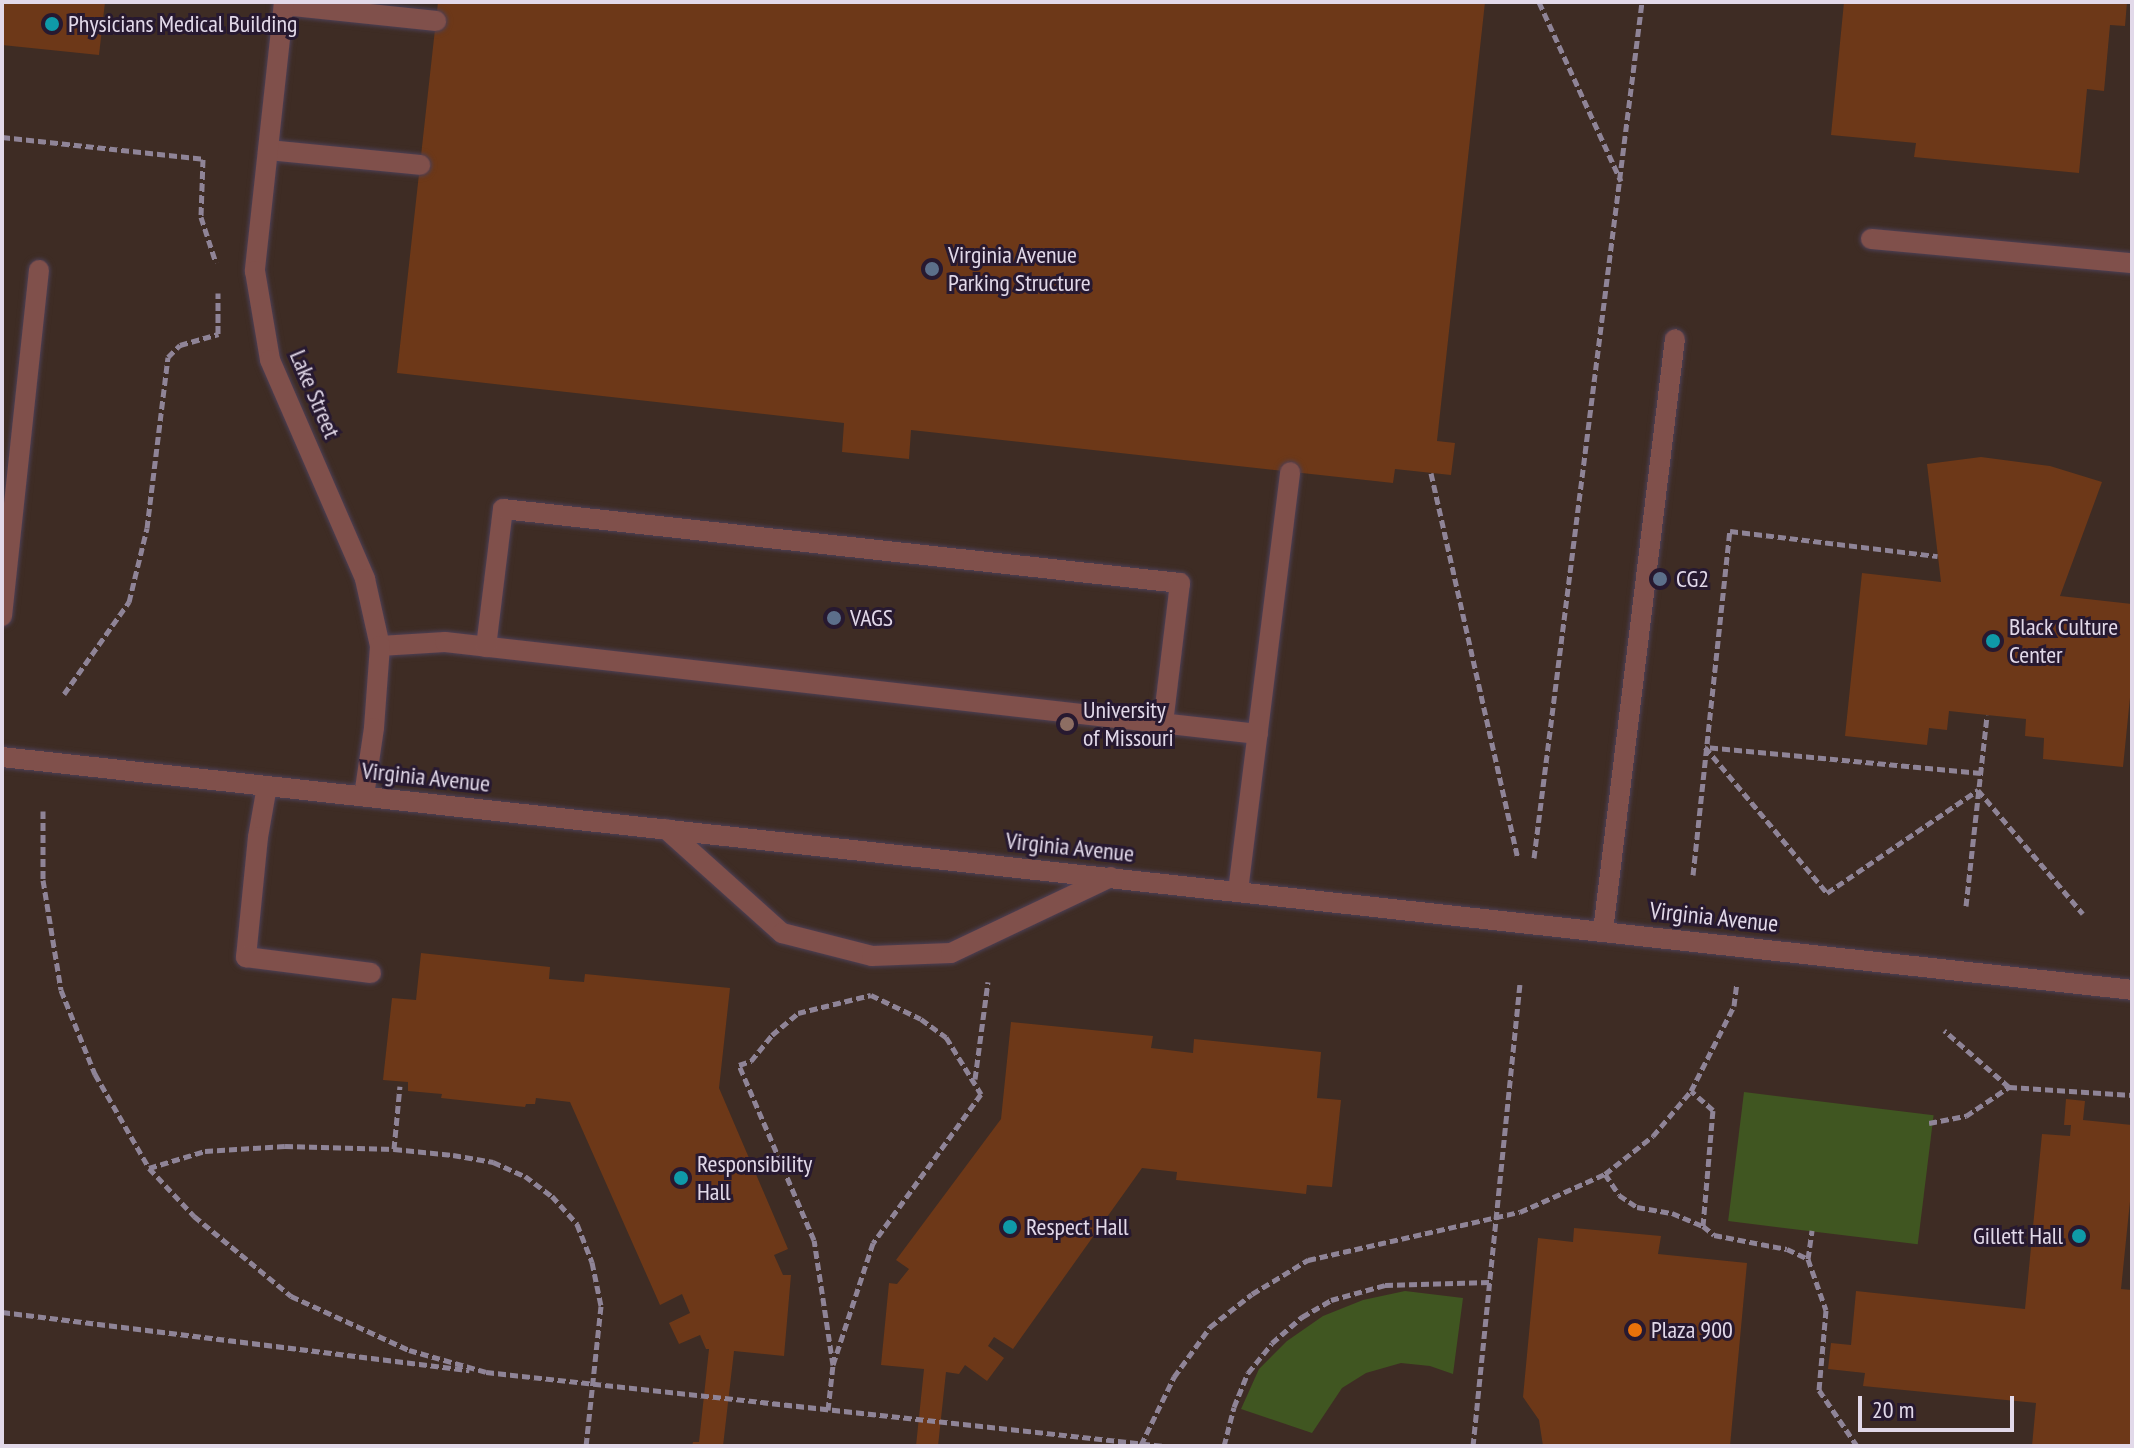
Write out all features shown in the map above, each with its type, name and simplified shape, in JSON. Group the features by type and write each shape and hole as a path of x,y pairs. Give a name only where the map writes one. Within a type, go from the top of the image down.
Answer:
{"street":[{"path":"284,3 436,21"},
{"name":"Lake Street","path":"284,3 255,271 270,360 365,579 380,646 374,728 364,796"},
{"path":"268,150 420,165"},
{"path":"1871,239 2132,263"},
{"path":"2,616 39,270"},
{"path":"1603,931 1675,339"},
{"path":"1238,891 1290,472"},
{"path":"486,647 503,509 1164,581 1180,583 1163,723"},
{"path":"380,646 445,642 1258,734"},
{"name":"Virginia Avenue","path":"2,757 2132,990"},
{"path":"267,786 258,837 246,957 371,973"},
{"path":"666,829 782,933 872,956 951,953 1111,877"}],"path":[{"path":"1539,2 1621,181"},
{"path":"1534,858 1642,2"},
{"path":"2,137 203,159 201,217 218,269"},
{"path":"64,694 129,602 147,528 168,357 180,345 218,334 218,282"},
{"path":"1431,473 1517,856"},
{"path":"1693,875 1730,531 1938,556"},
{"path":"1966,906 1987,715"},
{"path":"1705,747 1981,773"},
{"path":"1705,747 1827,893 1978,790"},
{"path":"1978,790 2083,914"},
{"path":"43,811 43,880 61,990 95,1074 149,1168 194,1216 291,1296 409,1350 486,1372"},
{"path":"1141,1445 1174,1377 1210,1327 1252,1294 1308,1260 1520,1212 1605,1174 1653,1136 1691,1091 1734,1006 1743,947"},
{"path":"975,1080 988,982"},
{"path":"1473,1446 1520,984"},
{"path":"828,1410 833,1365 873,1243 981,1094 946,1037 921,1019 871,995 798,1013 772,1035 751,1061 739,1065 814,1240 833,1365"},
{"path":"1944,1030 2009,1087 2132,1095"},
{"path":"394,1149 400,1086"},
{"path":"1929,1123 1966,1116 2009,1087"},
{"path":"1691,1091 1713,1110 1703,1226"},
{"path":"149,1168 205,1151 285,1146 394,1149 493,1162 525,1176 552,1196 577,1224 592,1262 601,1306 586,1446"},
{"path":"1605,1174 1619,1195 1637,1207 1672,1213 1703,1226 1714,1235 1787,1249 1808,1259"},
{"path":"1812,1230 1808,1259 1826,1310 1819,1390 1857,1446"},
{"path":"1224,1446 1234,1407 1248,1373 1272,1343 1302,1317 1331,1300 1385,1285 1490,1282"},
{"path":"2,1312 594,1385 1164,1446"}],"shaded area":[{"name":"University of Missouri","path":"2,2 2132,2 2132,1446 2,1446"}],"green space":[{"path":"1744,1092 1934,1115 1918,1244 1728,1221"},
{"path":"1405,1291 1463,1298 1453,1374 1430,1366 1401,1363 1366,1373 1342,1388 1312,1433 1241,1409 1259,1369 1287,1341 1323,1316 1363,1300"}],"building":[{"name":"Physicians Medical Building","path":"2,2 105,2 99,55 2,45"},
{"name":"Virginia Avenue Parking Structure","path":"438,2 1485,2 1437,441 1455,443 1451,475 1395,469 1393,483 911,430 909,459 842,452 844,423 397,373"},
{"path":"1844,2 2127,2 2125,26 2110,25 2104,91 2087,89 2079,173 1914,157 1916,143 1831,135"},
{"name":"Black Culture Center","path":"1981,457 2050,466 2102,482 2060,596 2132,604 2132,678 2123,767 2043,759 2044,738 2025,736 2026,719 1949,711 1947,730 1929,728 1927,745 1845,736 1862,573 1941,582 1927,464"},
{"name":"Responsibility Hall","path":"421,953 550,967 549,979 584,982 585,974 730,988 719,1088 788,1249 774,1255 783,1275 791,1275 784,1356 734,1351 723,1446 692,1446 693,1442 699,1442 709,1349 706,1349 700,1335 679,1344 669,1323 690,1313 682,1294 660,1305 570,1102 536,1098 535,1104 526,1104 525,1107 441,1098 442,1094 408,1091 408,1082 383,1080 392,998 416,1000"},
{"name":"Respect Hall","path":"1011,1022 1153,1036 1151,1048 1193,1053 1194,1039 1321,1052 1317,1098 1341,1100 1332,1187 1307,1185 1306,1194 1176,1180 1177,1172 1142,1168 1013,1349 994,1337 988,1346 1004,1358 987,1381 965,1365 959,1374 946,1372 938,1446 916,1446 924,1369 881,1365 889,1283 897,1284 909,1269 896,1260 1001,1119"},
{"name":"Gillett Hall","path":"2066,1099 2085,1101 2083,1120 2132,1125 2132,1182 2121,1289 2132,1290 2131,1446 2032,1446 2036,1403 1863,1386 1865,1373 1828,1369 1831,1343 1851,1345 1856,1291 2025,1309 2042,1134 2070,1136 2071,1125 2064,1125"},
{"name":"Plaza 900","path":"1574,1228 1661,1236 1658,1254 1747,1263 1730,1446 1543,1446 1539,1420 1523,1397 1538,1238 1573,1242"}],"place":[{"name":"Physicians Medical Building","path":"52,24"},
{"name":"Virginia Avenue Parking Structure","path":"932,269"},
{"name":"CG2","path":"1660,579"},
{"name":"VAGS","path":"834,618"},
{"name":"Black Culture Center","path":"1993,641"},
{"name":"University of Missouri","path":"1067,724"},
{"name":"Responsibility Hall","path":"681,1178"},
{"name":"Respect Hall","path":"1010,1227"},
{"name":"Gillett Hall","path":"2079,1236"},
{"name":"Plaza 900","path":"1635,1330"}]}
